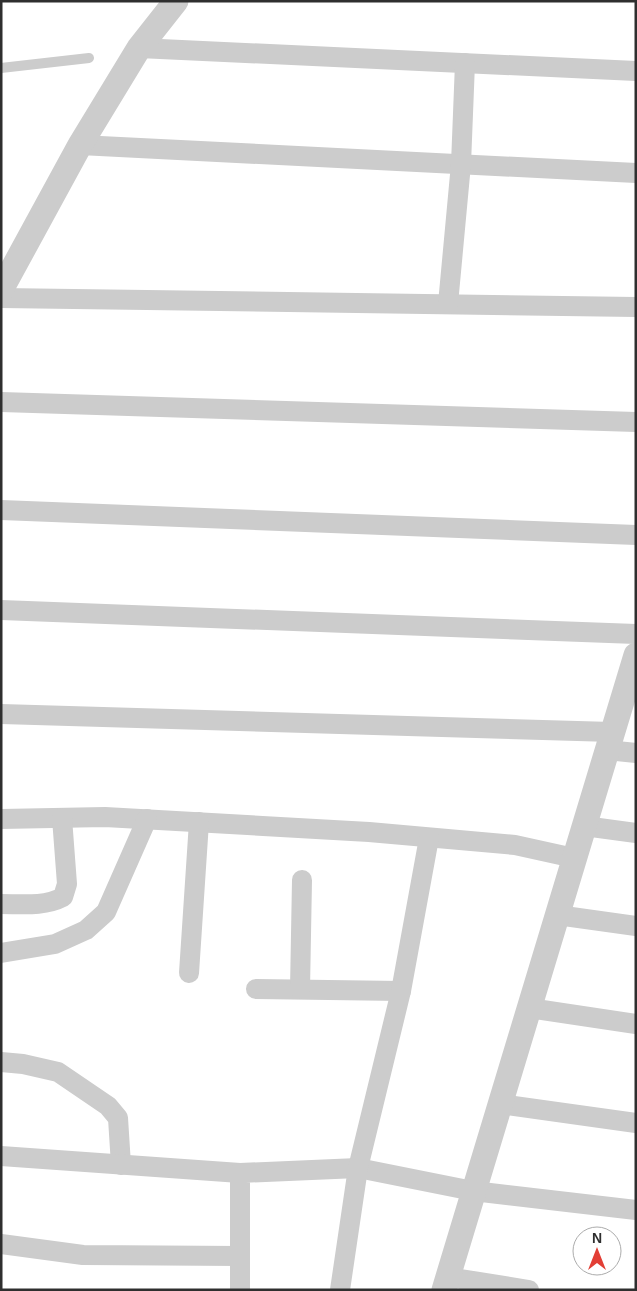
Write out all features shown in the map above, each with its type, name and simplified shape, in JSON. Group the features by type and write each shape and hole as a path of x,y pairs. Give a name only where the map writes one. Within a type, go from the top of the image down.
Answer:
{"street":[{"path":"1,290 80,145 139,48 176,1"},
{"path":"139,48 636,70"},
{"path":"448,304 461,164 465,63"},
{"path":"80,145 636,174"},
{"path":"1,298 636,307"},
{"path":"1,402 636,422"},
{"path":"1,510 636,535"},
{"path":"1,610 636,634"},
{"path":"529,1290 446,1284 636,655"},
{"path":"1,714 610,741 636,753"},
{"path":"1,819 104,817 198,822 515,845 574,858"},
{"path":"1,904 47,903 54,902 62,897 67,884 62,818"},
{"path":"1,953 55,944 86,930 106,912 147,819"},
{"path":"189,973 198,822"},
{"path":"584,826 636,833"},
{"path":"340,1290 358,1168 401,991 429,838"},
{"path":"300,989 302,880"},
{"path":"557,915 636,926"},
{"path":"256,989 401,991"},
{"path":"529,1008 636,1024"},
{"path":"1,1062 23,1064 58,1072 108,1106 118,1118 122,1165"},
{"path":"500,1104 636,1123"},
{"path":"1,1156 240,1173 358,1168 474,1191 636,1210"},
{"path":"240,1173 240,1290"},
{"path":"1,1244 83,1255 240,1256"}],"lane":[{"path":"1,68 89,58"}]}
